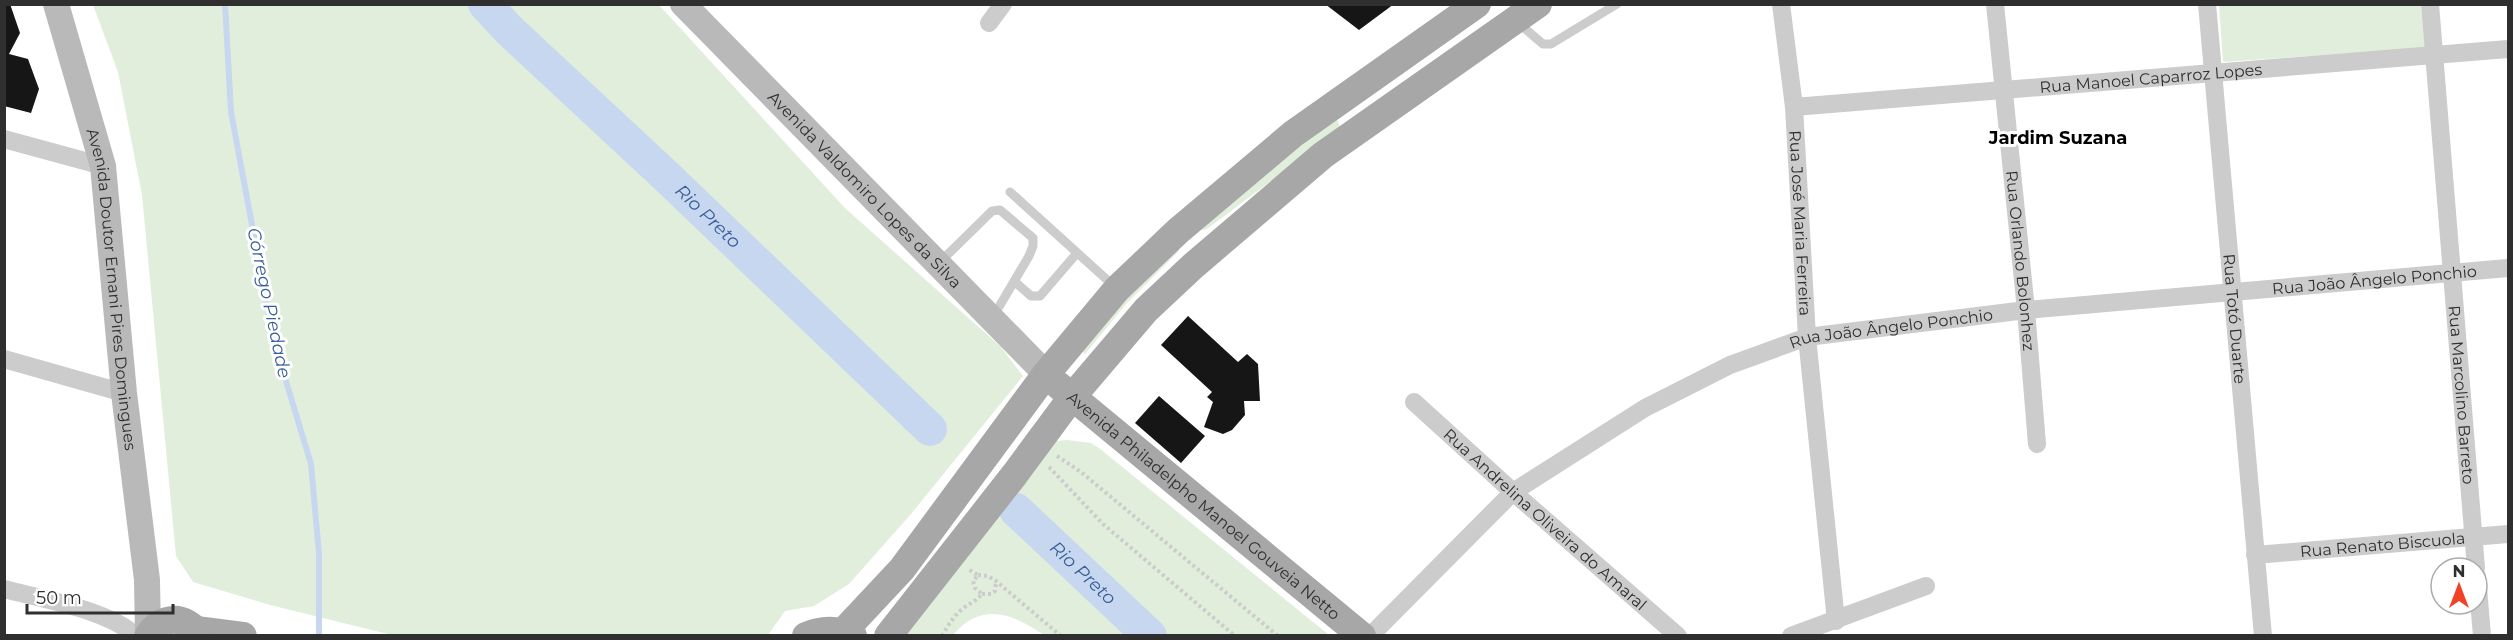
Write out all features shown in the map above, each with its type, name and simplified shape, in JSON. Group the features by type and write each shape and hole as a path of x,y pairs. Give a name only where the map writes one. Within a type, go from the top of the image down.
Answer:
{"main road":[{"name":"Avenida Doutor Ernani Pires Domingues","path":"56,4 103,166 124,393 147,580 148,635"},
{"name":"Avenida Valdomiro Lopes da Silva","path":"683,4 1046,374"},
{"path":"1438,76 1461,41 1467,12"},
{"path":"806,636 817,631 848,634 902,569 1046,374 1117,290 1178,231 1293,134 1377,77 1398,58 1467,12"},
{"path":"888,636 950,557 1038,454 1071,397 1127,330 1204,257 1323,155 1527,13"},
{"path":"1345,141 1353,110 1377,77"},
{"path":"1178,231 1204,257"},
{"name":"Avenida Philadelpho Manoel Gouveia Netto","path":"1046,374 1362,636"},
{"path":"147,580 192,628"},
{"path":"148,635 162,622 243,636"}],"street":[{"path":"989,22 1003,4"},
{"name":"Rua José Maria Ferreira","path":"1781,4 1794,107 1807,337 1836,621"},
{"name":"Rua Orlando Bolonhez","path":"1995,4 2037,444"},
{"name":"Rua Totó Duarte","path":"2207,4 2263,636"},
{"name":"Rua Marcolino Barreto","path":"2430,4 2475,556"},
{"name":"Rua Manoel Caparroz Lopes","path":"1794,107 2508,49"},
{"path":"4,139 103,166"},
{"name":"Rua João Ângelo Ponchio","path":"1370,636 1513,492 1646,408 1730,365 1807,337 2026,310 2508,268"},
{"path":"4,359 124,393"},
{"name":"Rua Andrelina Oliveira do Amaral","path":"1414,402 1678,636"},
{"name":"Rua Renato Biscuola","path":"2255,555 2508,534"},
{"path":"1791,636 1926,586"},
{"path":"4,589 107,617 129,629 136,636"},
{"path":"2480,616 2482,636"}],"lane":[{"path":"1527,13 1543,44 1551,44 1617,4"},
{"path":"1011,192 1117,290"},
{"path":"938,264 992,211 1000,210 1033,238 1033,246 1015,282 992,319"},
{"path":"1015,282 1031,296 1040,296 1077,253"}],"path":[{"path":"1236,636 1103,524 1059,480 1038,454 1050,451 1081,472 1278,636"},
{"path":"950,557 978,575 988,576 996,581 1061,636"},
{"path":"978,575 973,581 975,588 982,594 991,594 995,591 996,581"},
{"path":"942,636 953,618 965,607 976,602 982,594"}],"green space":[{"path":"93,5 659,5 845,208 1001,347 1023,376 911,514 849,584 814,606 785,611 768,635 392,635 270,605 193,582 176,556 142,195 118,72"},
{"path":"2219,5 2421,5 2425,48 2223,62"},
{"path":"1336,119 1339,123 1339,130 1207,229 1202,230 1197,225"},
{"path":"1181,245 1178,252 1126,304 1085,354 1078,347"},
{"path":"1055,441 1091,443 1099,448 1329,635 1044,635 1021,621 998,614 975,618 964,624 953,635 904,636"}],"building":[{"path":"4,4 10,4 20,33 9,54 28,59 39,89 31,113 4,106"},
{"path":"1325,4 1394,4 1359,30"},
{"path":"1188,316 1238,362 1247,354 1258,364 1260,401 1244,401 1245,415 1232,430 1223,434 1204,427 1213,402 1207,397 1212,392 1161,345"},
{"path":"1159,396 1205,436 1181,463 1135,423"}],"waterway":[{"name":"Córrego Piedade","path":"225,4 231,112 273,338 311,464 319,554 319,636"},
{"name":"Rio Preto","path":"485,4 509,30 667,177 930,429"},
{"name":"Rio Preto","path":"1016,510 1150,636"}],"district":[{"name":"Jardim Suzana","path":"2058,138"}]}
